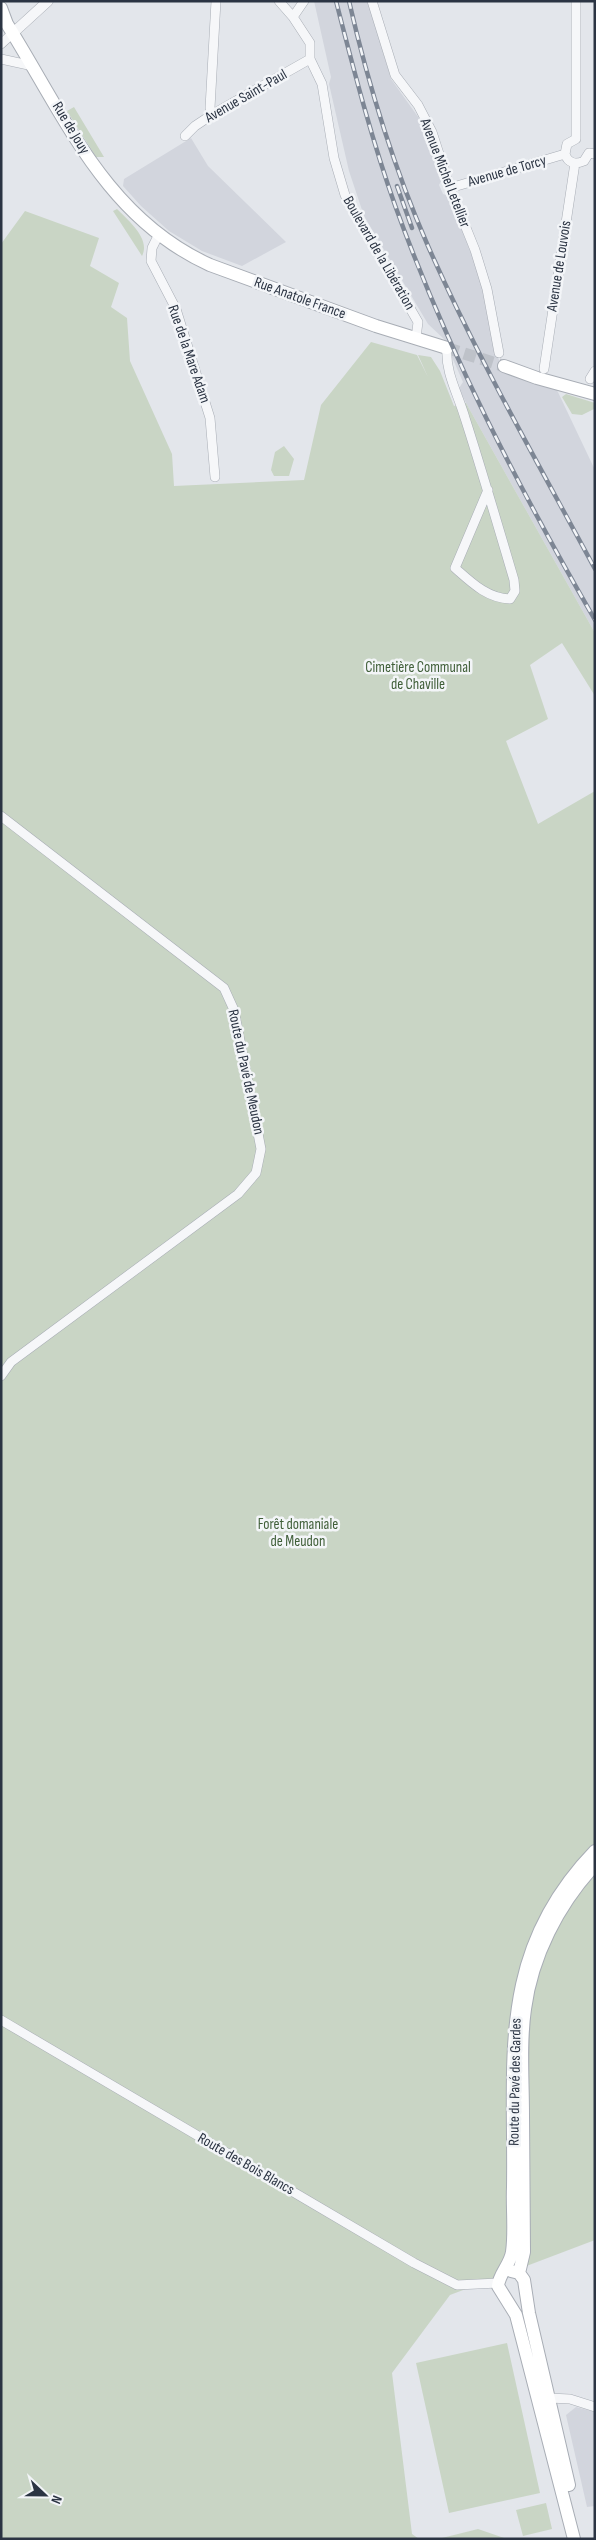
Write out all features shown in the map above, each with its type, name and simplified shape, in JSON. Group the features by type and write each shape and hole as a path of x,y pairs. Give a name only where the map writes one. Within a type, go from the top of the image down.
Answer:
{"main road":[{"name":"Rue de Jouy","path":"1,8 13,33 100,176 135,216 158,236"},
{"name":"Rue Anatole France","path":"158,236 210,266 447,348"},
{"path":"501,360 537,378 595,394"},
{"name":"Route du Pavé des Gardes","path":"501,2278 512,2253 512,2061 518,1996 526,1966 542,1925 568,1884 595,1851"},
{"name":"Route du Pavé des Gardes","path":"519,2273 524,2252 522,2045 525,2009 538,1956 559,1913 581,1880 595,1865"},
{"path":"574,2539 518,2324 507,2298 500,2293 501,2278 511,2271 519,2273 524,2280 581,2539"},
{"path":"507,2298 517,2298 525,2290"}],"street":[{"path":"1,44 48,1"},
{"path":"213,114 210,108 216,1"},
{"name":"Boulevard de la Libération","path":"279,1 293,17 310,43 310,59 322,84 334,158 340,182 356,216 418,322 416,338"},
{"path":"293,17 304,1"},
{"name":"Avenue Michel Letellier","path":"372,1 395,75 418,105 432,132 450,188 475,250 487,289 501,360"},
{"name":"Avenue de Torcy","path":"575,163 568,160 565,154 567,144 576,139 576,1"},
{"path":"1,59 33,66"},
{"name":"Avenue Saint-Paul","path":"185,136 195,126 213,114 310,59"},
{"path":"575,163 584,161 589,153 595,154"},
{"name":"Avenue de Torcy","path":"450,188 565,154"},
{"name":"Avenue de Louvois","path":"544,369 575,163"},
{"name":"Rue de la Mare Adam","path":"158,236 152,248 151,261 176,309 210,418 215,477"},
{"path":"447,348 448,371 488,490 514,580 515,591 510,599 496,598 475,586 455,568 488,490"},
{"name":"Route du Pavé de Meudon","path":"1,816 224,988 234,1010 261,1148 256,1173 238,1194 11,1362 1,1376"},
{"name":"Route des Bois Blancs","path":"1,2020 414,2263 457,2285 501,2278"},
{"path":"549,2398 570,2399 595,2407"}],"shaded area":[{"path":"314,1 368,1 391,79 421,121 434,151 442,179 439,185 443,194 449,196 471,253 483,289 495,350 504,372 556,388 595,470 595,633 466,403 459,388 463,382 444,339 428,324 364,216 349,171 329,84 331,77"},
{"path":"191,138 208,166 286,242 242,266 202,251 169,231 141,206 123,186 124,179"},
{"path":"576,2407 595,2412 595,2506 587,2507 566,2415"}],"green space":[{"path":"74,107 104,157 96,157 67,111"},
{"path":"117,209 132,224 141,237 144,250 142,256 113,211"},
{"name":"Forêt domaniale de Meudon","path":"25,211 99,238 90,266 119,283 111,307 127,318 130,361 172,454 174,486 304,480 321,405 371,342 417,355 428,377 418,355 431,357 440,371 454,406 466,403 595,633 595,696 562,643 530,665 548,719 506,741 538,824 595,791 595,2240 450,2295 392,2373 412,2534 419,2539 1,2539 1,244"},
{"path":"566,394 595,403 594,409 582,415 572,414 562,397"},
{"path":"284,446 294,459 289,476 274,476 271,470 275,452"},
{"path":"507,2343 540,2493 449,2513 416,2363"},
{"path":"546,2503 552,2529 523,2536 516,2510"},
{"path":"478,2529 507,2539 438,2539"}],"tunnel":[{"path":"447,348 504,366"}],"railway":[{"path":"336,1 387,183 438,315 512,470 595,620"},
{"path":"349,1 383,125 404,186 428,246 487,369 595,569"},
{"path":"397,186 412,228"}],"park label":[{"name":"Cimetière Communal de Chaville","path":"418,676"}]}
